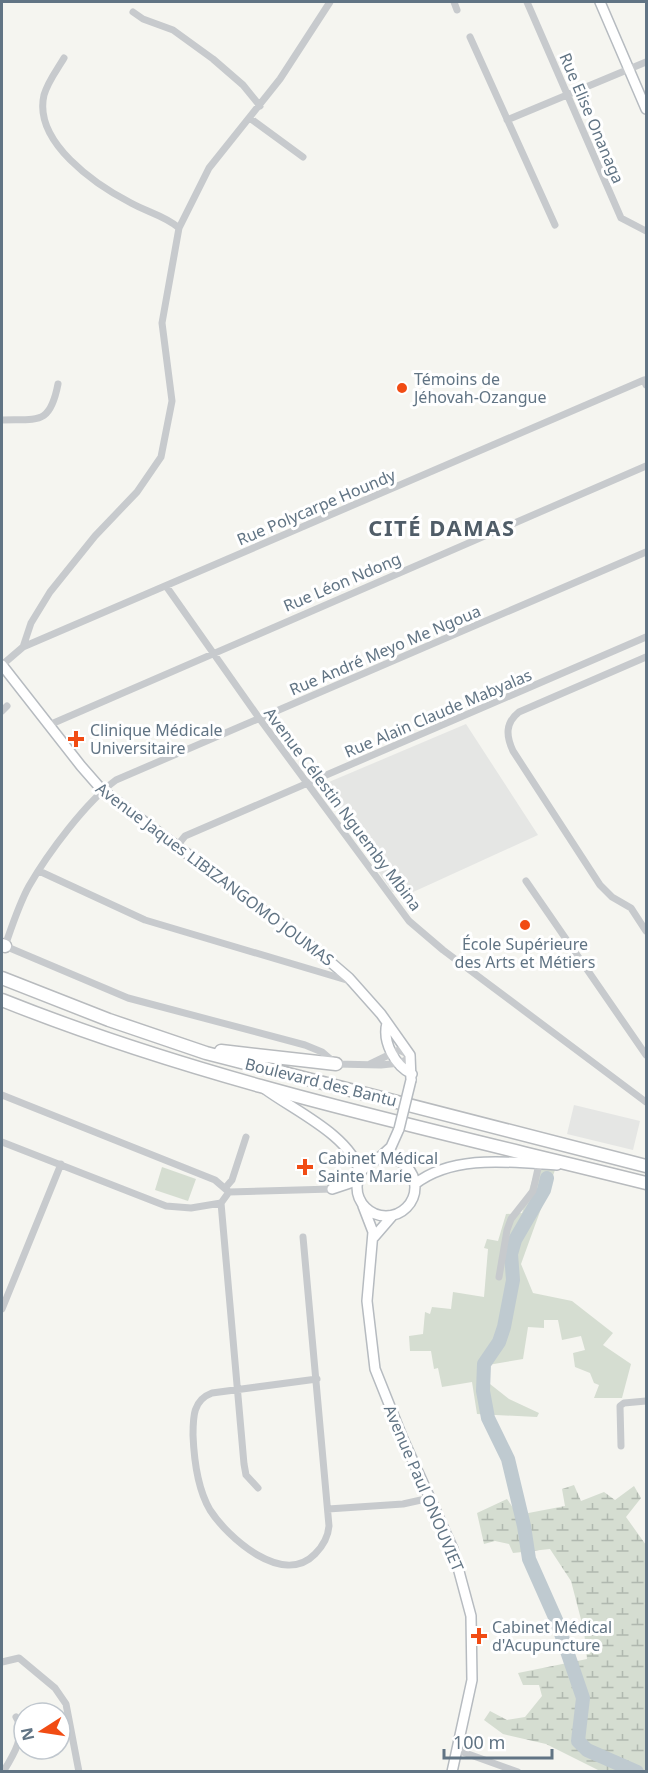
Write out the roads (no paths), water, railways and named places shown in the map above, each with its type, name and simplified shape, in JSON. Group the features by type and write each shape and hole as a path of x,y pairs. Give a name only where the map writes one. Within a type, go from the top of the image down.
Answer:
{"highway":[{"name":"Boulevard des Bantu","path":"2,978 109,1020 206,1053 646,1166"},
{"name":"Boulevard des Bantu","path":"2,1000 135,1049 261,1086 646,1184"},
{"path":"206,1053 214,1050 336,1064"}],"main road":[{"path":"600,2 646,109"},
{"name":"Avenue Jaques LIBIZANGOMO JOUMAS","path":"2,665 102,790 320,953 353,982 387,1023 410,1056"},
{"path":"387,1023 385,1031 397,1063 411,1077"},
{"path":"333,1189 350,1183 366,1165 389,1151 396,1140 411,1077 410,1056"},
{"path":"261,1086 350,1149 359,1175 361,1202 372,1226 373,1240"},
{"path":"373,1240 380,1227 393,1215 407,1207 412,1200 415,1184 399,1155 396,1140"},
{"path":"379,1158 393,1158 405,1165"},
{"path":"415,1184 435,1172 462,1165 538,1164 578,1167"},
{"path":"333,1189 345,1191 377,1215 393,1215"},
{"name":"Avenue Paul ONOUVIET","path":"373,1240 367,1301 375,1369 459,1565 471,1616 472,1680 452,1772"}],"street":[{"path":"23,647 31,623 50,592 95,536 137,492 161,457 172,401 162,323 179,228 209,168 251,119 330,2"},
{"path":"454,2 458,9"},
{"name":"Rue Elise Onanaga","path":"527,2 621,218 646,231"},
{"path":"133,12 143,19 173,30 213,59 243,85 260,106"},
{"path":"470,38 555,225"},
{"path":"64,58 44,96 47,120 62,150 72,164 93,180 128,202 172,222 179,228"},
{"path":"507,120 646,62"},
{"path":"251,119 303,157"},
{"name":"Rue Polycarpe Houndy","path":"2,665 23,647 645,383"},
{"path":"2,420 28,420 47,414 52,409 58,384"},
{"name":"Rue Léon Ndong","path":"49,725 214,651 646,466"},
{"name":"Rue André Meyo Me Ngoua","path":"102,790 116,780 646,552"},
{"name":"Avenue Célestin Nguemby Mbina","path":"166,586 214,651 259,718 416,928 646,1102"},
{"name":"Rue Alain Claude Mabyalas","path":"177,846 185,836 646,637"},
{"path":"646,657 519,712 511,718 508,739 513,751 600,885 612,897 631,908 646,931"},
{"path":"102,790 28,887 3,945 128,998 305,1045 322,1052 336,1064 397,1063 410,1056"},
{"path":"39,871 145,920 353,982"},
{"path":"526,881 646,1055"},
{"path":"304,1060 305,1045"},
{"path":"370,1064 400,1050 410,1056"},
{"path":"2,1095 207,1177 227,1190 333,1189"},
{"path":"246,1137 232,1180 221,1203 246,1475 258,1488"},
{"path":"2,1142 166,1206 191,1208 221,1203"},
{"path":"2,1309 61,1164"},
{"path":"499,1277 507,1230 511,1219 533,1191 538,1164"},
{"path":"303,1238 317,1379 329,1526 326,1540 310,1558 288,1566 270,1562 255,1554 214,1515 199,1484 194,1446 194,1411 198,1402 206,1395 317,1379"},
{"path":"621,1446 620,1406 624,1403 646,1401"},
{"path":"328,1509 403,1503 430,1498"},
{"path":"2,1662 18,1658 55,1688 66,1704 79,1772"},
{"path":"457,1750 518,1772"},
{"path":"3,1772 12,1752"}],"waterway":[{"path":"547,1178 544,1190 515,1240 511,1254 513,1280 504,1327 499,1342 484,1364 483,1391 488,1418 508,1459 524,1526 529,1559 557,1622 583,1698 578,1741 587,1750 637,1772"}],"place":[{"name":"Témoins de Jéhovah-Ozangue","path":"402,388"},
{"name":"Clinique Médicale Universitaire","path":"76,739"},
{"name":"École Supérieure des Arts et Métiers","path":"525,925"},
{"name":"Cabinet Médical Sainte Marie","path":"305,1167"},
{"name":"Cabinet Médical d'Acupuncture","path":"479,1636"}],"district":[{"name":"CITÉ DAMAS","path":"442,528"}]}
